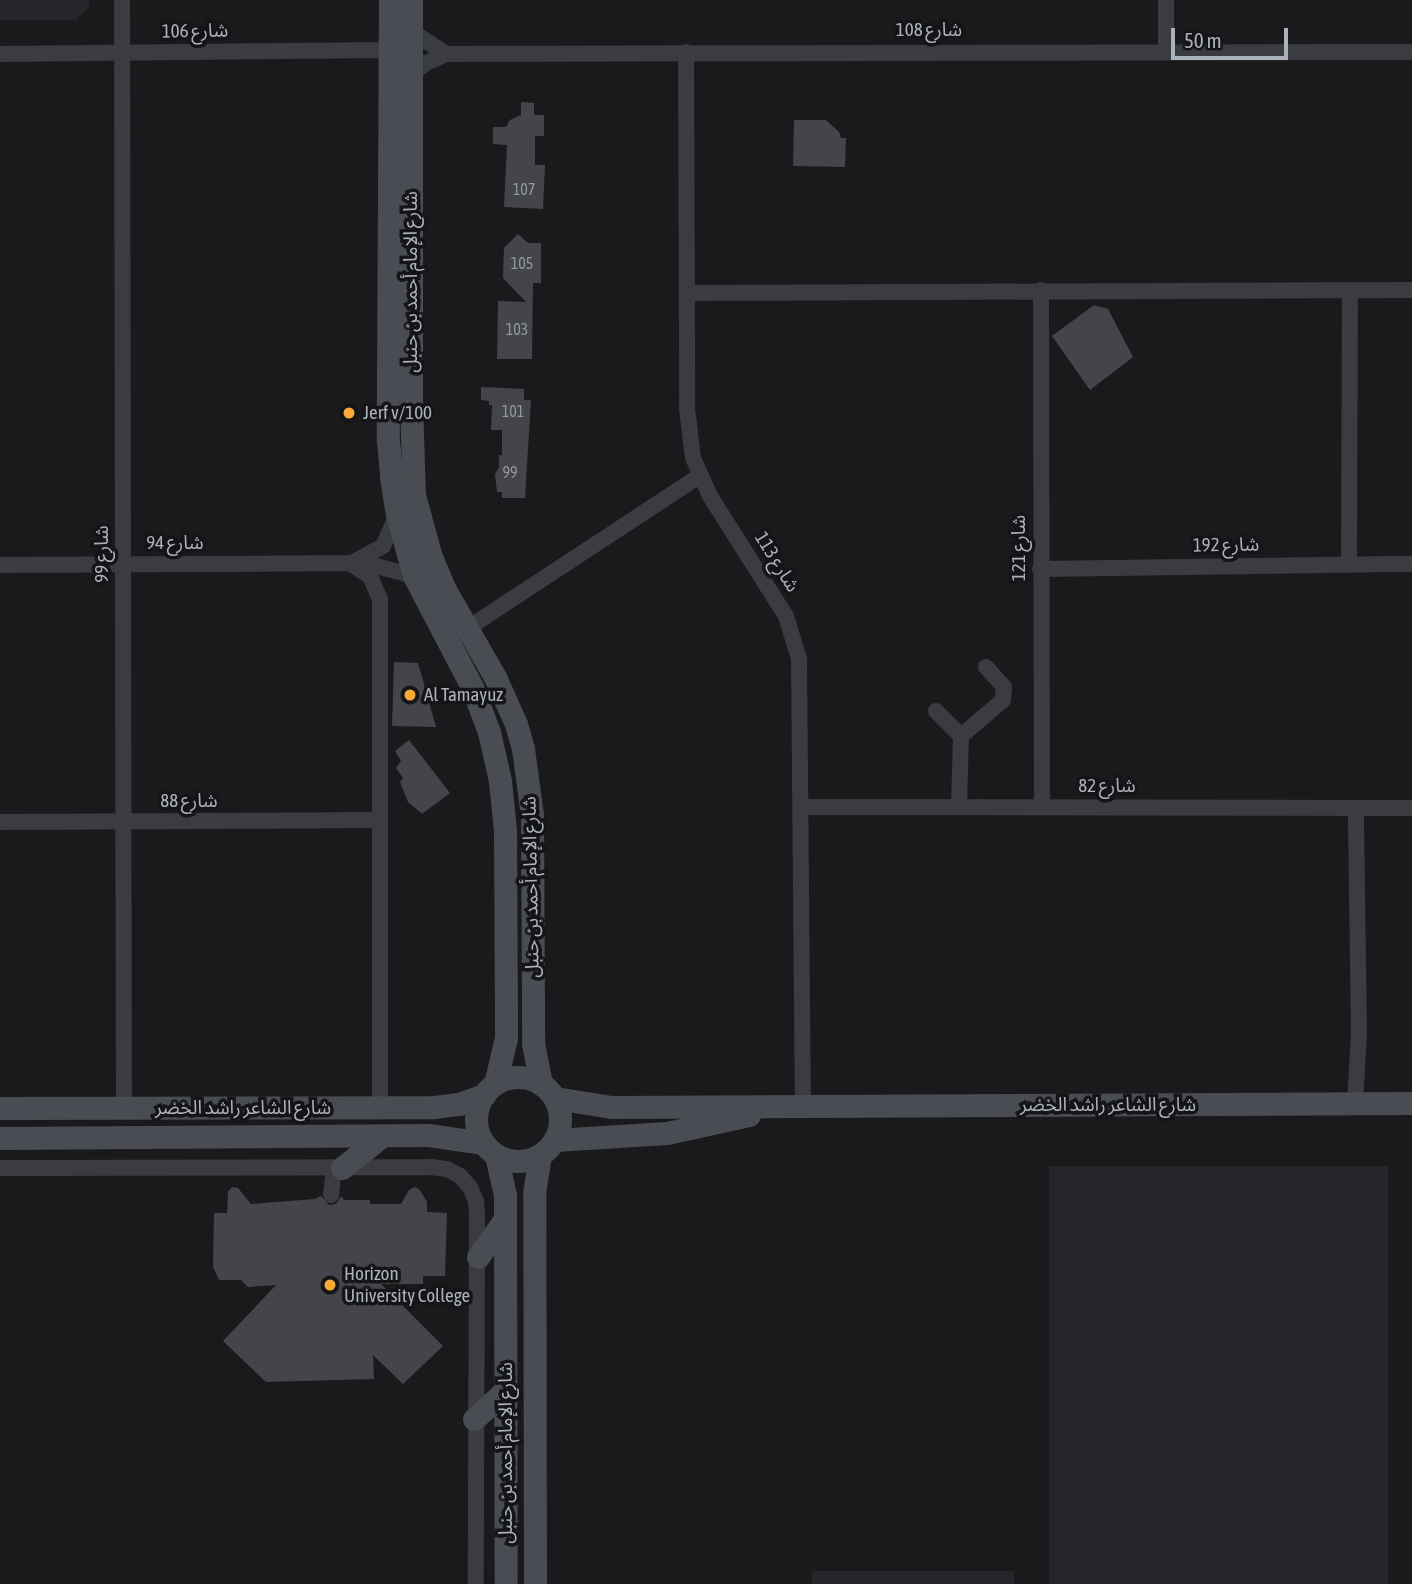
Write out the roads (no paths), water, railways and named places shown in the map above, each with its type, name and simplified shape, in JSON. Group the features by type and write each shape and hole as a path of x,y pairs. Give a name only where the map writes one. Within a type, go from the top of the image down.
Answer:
{"street":[{"name":"شارع 99","path":"122,0 124,1108"},
{"name":"شارع الإمام أحمد بن حنبل","path":"390,0 388,440 405,573 472,687 489,733 500,780 505,830 506,1038 489,1089"},
{"name":"شارع الإمام أحمد بن حنبل","path":"411,0 411,404 414,495 431,557 495,677 516,724 530,784 533,1043 548,1091"},
{"path":"1166,0 1166,51"},
{"path":"411,32 446,54"},
{"name":"شارع 106","path":"0,54 390,50"},
{"name":"شارع 113","path":"686,52 688,434 699,477 776,597 794,637 801,681 803,1104"},
{"name":"شارع 108","path":"411,75 426,63 446,54 1412,52"},
{"name":"شارع 121","path":"1041,290 1042,807"},
{"path":"1349,564 1350,290"},
{"path":"689,293 1412,290"},
{"path":"468,628 699,477"},
{"name":"شارع 94","path":"349,563 368,557 383,546 397,514"},
{"path":"349,563 370,576 380,599 380,1107"},
{"name":"شارع 94","path":"0,565 349,563 405,573"},
{"name":"شارع 192","path":"1040,569 1412,564"},
{"path":"380,599 405,573"},
{"path":"961,736 1003,699 1004,687 986,667"},
{"path":"936,710 961,736 959,807"},
{"name":"شارع 82","path":"801,807 1412,808"},
{"path":"1361,808 1355,882 1359,907 1359,1034 1366,1066 1361,1103"},
{"name":"شارع 88","path":"0,822 378,820"},
{"path":"510,1078 526,1078 548,1091 560,1119 547,1148 518,1161 490,1149 476,1124 489,1089 510,1078"},
{"name":"شارع الشاعر راشد الخضر","path":"0,1108 446,1106 489,1089"},
{"name":"شارع الشاعر راشد الخضر","path":"548,1091 611,1107 1412,1103"},
{"name":"شارع الشاعر راشد الخضر","path":"547,1148 667,1133 803,1104"},
{"path":"331,1195 338,1168 382,1136"},
{"name":"شارع الشاعر راشد الخضر","path":"0,1138 442,1136 490,1149"},
{"name":"شارع الإمام أحمد بن حنبل","path":"535,1584 534,1193 547,1148"},
{"name":"شارع الإمام أحمد بن حنبل","path":"490,1149 504,1186 506,1584"},
{"path":"0,1168 432,1167 447,1169 460,1175 470,1187 476,1201 476,1584"},
{"path":"478,1257 505,1219"},
{"path":"474,1419 505,1391"}],"place":[{"name":"Jerf v/100","path":"349,413"},
{"name":"Al Tamayuz","path":"410,695"},
{"name":"Horizon University College","path":"330,1285"}]}
